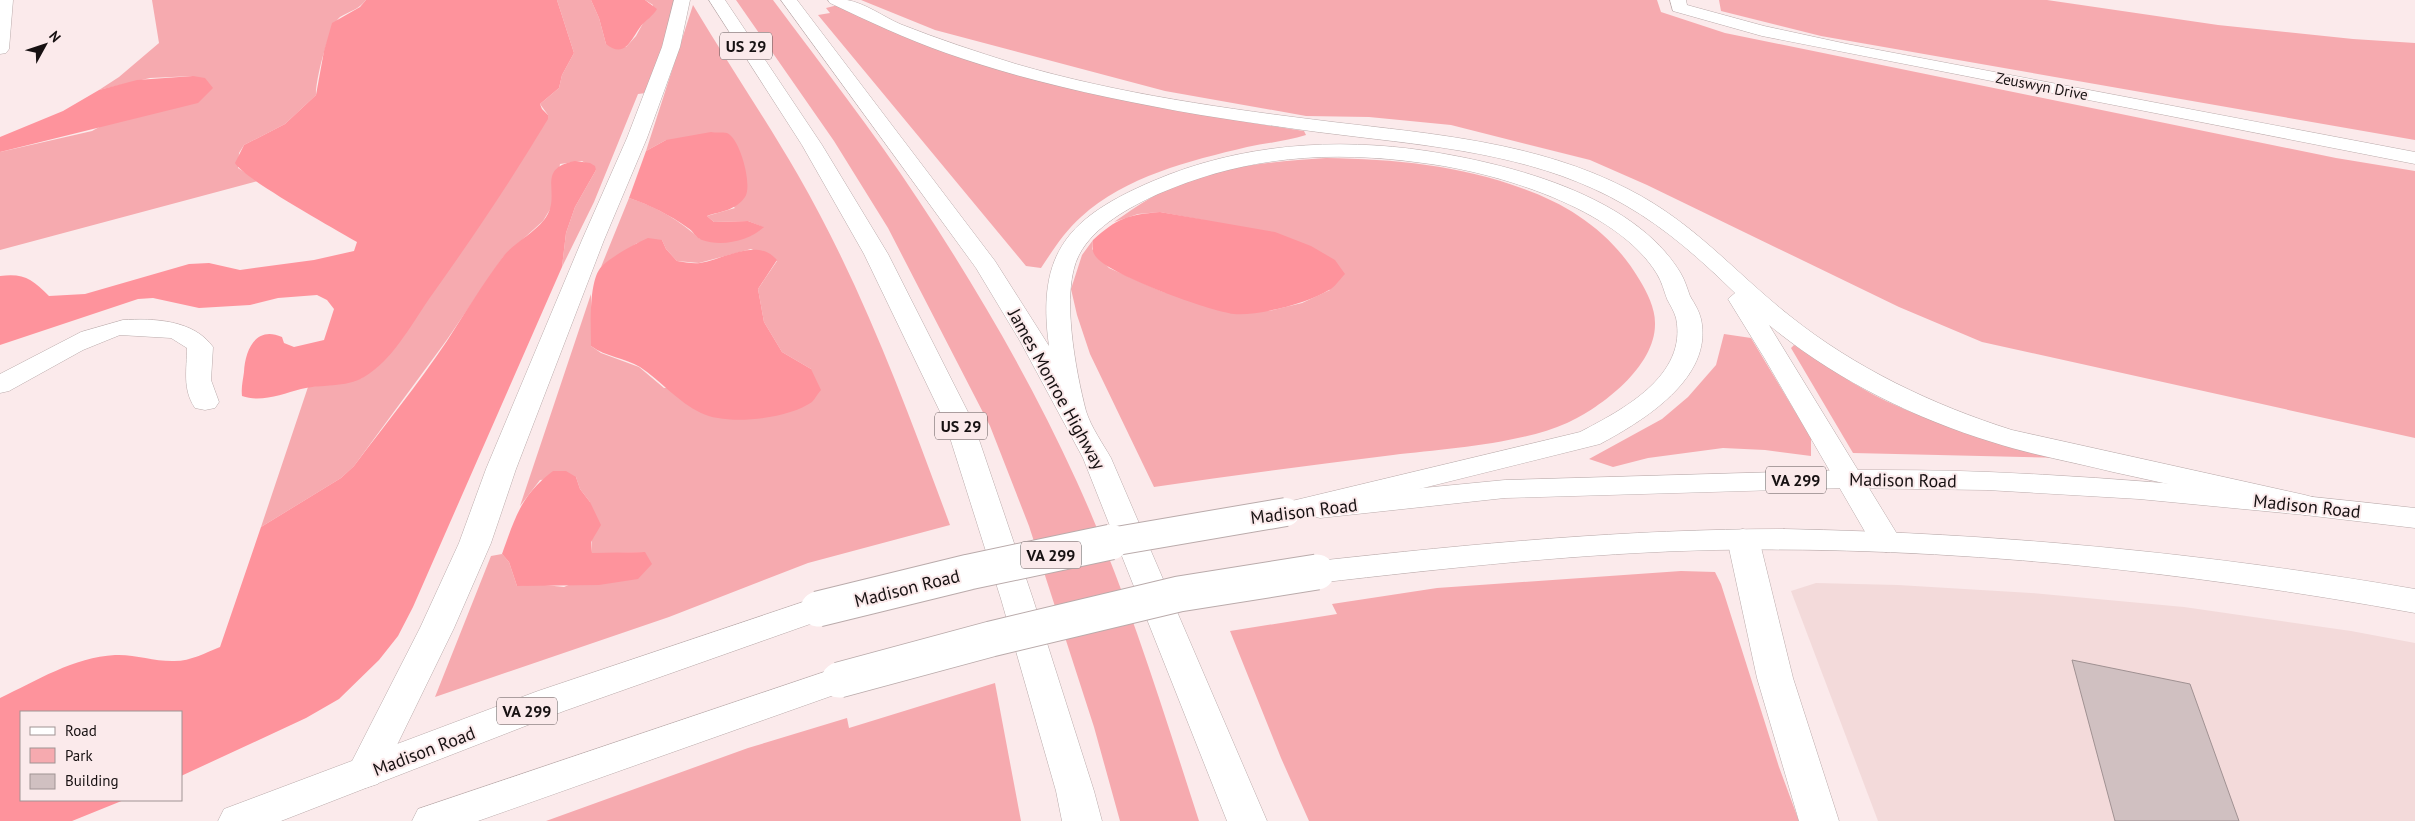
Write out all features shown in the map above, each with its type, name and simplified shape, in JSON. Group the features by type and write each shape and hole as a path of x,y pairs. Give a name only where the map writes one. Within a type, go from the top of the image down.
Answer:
{"main road":[{"path":"0,49 5,0"},
{"path":"365,773 437,628 475,542 501,469 593,240 637,138 671,47 682,0"},
{"name":"US 29","path":"717,0 812,145 876,254 959,422 1018,599 1079,811"},
{"name":"James Monroe Highway","path":"790,0 987,266 1033,341 1097,458 1247,821"},
{"path":"836,0 901,30 948,48 1079,85 1250,116 1446,141 1534,160 1574,173 1640,205 1686,235 1774,316 1808,342 1847,367 1902,397 1954,420 2024,443 2305,505"},
{"name":"Zeuswyn Drive","path":"1678,0 1679,8 1762,31 2415,158"},
{"path":"1073,415 1060,327 1057,284 1063,262 1080,238 1104,217 1132,199 1162,183 1226,162 1294,152 1329,151 1384,153 1466,164 1549,189 1582,204 1612,220 1645,246 1667,270 1688,318 1687,344 1677,371 1657,396 1626,419 1590,438 1286,512"},
{"path":"1716,263 1770,344 1846,479 1886,542"},
{"path":"0,385 96,335 117,328 137,326 176,330 192,337 200,347 198,380 205,402"},
{"name":"Madison Road","path":"238,821 551,701 818,609 969,572 1150,534 1286,512 1506,488 1846,479 1986,481 2139,490 2305,505 2415,518"},
{"path":"1743,539 1775,678 1819,821"},
{"path":"432,821 839,680 991,639 1179,594 1317,572 1409,560 1567,546 1743,539 1886,542 2040,551 2176,564 2303,580 2415,601"}],"shaded area":[{"path":"366,0 557,0 574,53 562,75 559,88 540,104 548,115 548,119 534,142 408,331 383,362 364,377 349,383 301,389 257,399 242,396 247,356 250,348 259,337 265,334 273,334 282,337 284,343 294,347 324,340 334,309 327,300 317,295 278,298 250,305 199,308 153,298 138,299 0,345 0,276 15,275 27,278 38,285 49,296 85,294 189,264 209,263 240,270 314,260 354,251 357,242 272,192 235,163 244,145 285,124 316,95 324,51 332,23 360,7"},
{"path":"591,0 645,0 657,9 641,26 628,45 619,49 606,44 599,18"},
{"path":"193,76 205,78 213,88 198,103 0,152 0,137 63,111 99,90 137,80"},
{"path":"711,132 727,133 732,137 744,163 747,191 745,197 737,205 728,210 707,216 714,222 748,221 764,227 751,236 726,243 702,240 681,223 652,207 629,198 646,151 666,140"},
{"path":"575,161 590,163 595,166 596,170 575,207 566,233 562,267 413,607 398,636 379,660 339,699 306,718 182,776 182,711 20,711 20,801 122,801 72,821 0,821 0,698 56,671 85,660 122,655 178,661 197,657 220,647 261,527 341,478 354,466 436,357 502,258 544,220 549,211 551,201 552,177 555,170 562,165"},
{"path":"1160,212 1275,232 1311,246 1335,260 1345,274 1331,289 1309,300 1270,311 1234,314 1204,307 1162,292 1122,274 1095,256 1093,240 1116,222 1130,216"},
{"path":"648,238 662,240 666,249 677,261 700,263 740,251 750,250 760,250 769,253 777,260 758,289 764,322 782,352 811,369 821,390 812,402 788,413 757,419 741,420 712,417 701,413 685,403 640,367 603,353 591,346 592,292 598,273 602,266 611,259"},
{"path":"553,471 566,471 576,477 580,489 590,502 601,525 591,542 592,553 645,552 652,564 638,579 599,585 517,586 509,562 502,554 515,518 526,498"},
{"path":"1816,583 1898,585 2031,593 2184,607 2351,631 2415,643 2415,821 1878,821 1791,591"}],"green space":[{"path":"152,0 366,0 357,8 340,17 331,31 318,78 316,95 285,124 244,145 239,153 238,168 258,181 0,250 0,152 92,131 193,76 150,78 99,90 119,77 159,43"},
{"path":"557,0 591,0 599,18 606,44 626,47 636,36 653,5 645,0 674,0 673,16 646,93 638,94 594,202 562,267 566,233 575,207 596,170 582,161 560,164 552,206 543,221 503,257 446,341 354,466 341,478 261,527 308,387 344,383 362,378 548,115 540,104 559,88 562,75 574,53"},
{"path":"736,0 773,0 848,99 902,175 1004,338 1060,446 1112,565 1143,650 1199,821 1120,821 1094,727 1029,526 990,426 888,228 834,141"},
{"path":"861,0 1657,0 1661,12 1725,33 2336,158 2415,171 2415,438 1982,342 1899,307 1647,185 1590,160 1451,125 1369,117 1306,116 1165,91 935,30"},
{"path":"1719,0 2047,0 2218,25 2353,39 2415,43 2415,140 1821,36 1721,11"},
{"path":"693,5 798,175 843,260 882,347 950,525 808,563 669,617 435,697 491,556 502,554 509,562 517,586 535,584 564,587 644,552 592,554 590,502 580,489 576,477 540,480 520,506 591,294 591,346 601,353 639,367 664,388 811,369 782,352 764,322 758,289 777,261 751,249 699,263 677,261 666,249 662,240 637,243 601,267 629,198 667,215 685,226 700,239 763,227 748,221 714,222 707,216 735,208 666,140 646,151"},
{"path":"838,5 935,46 1246,122 1304,131 1306,135 1247,147 1181,164 1138,181 1099,203 1075,222 1041,268 1026,266 818,15 830,13 826,8"},
{"path":"1326,158 1402,162 1476,174 1542,196 1575,213 1617,249 1629,263 1645,289 1655,317 1653,339 1647,355 1624,383 1596,407 1567,423 1527,436 1482,445 1303,466 1154,487 1090,354 1077,315 1071,289 1082,255 1093,240 1092,249 1109,268 1163,292 1269,311 1302,303 1330,290 1203,220 1160,212 1138,214 1114,222 1160,192 1190,179 1240,167"},
{"path":"1724,334 1751,338 1811,438 1811,456 1765,450 1723,448 1648,458 1613,467 1589,459 1662,419 1688,397 1716,365"},
{"path":"1794,345 1862,389 1908,411 1974,434 2064,458 1853,453 1791,348"},
{"path":"1681,571 1715,572 1721,584 1779,767 1799,821 1309,821 1281,758 1230,631 1337,614 1332,604 1437,588"},
{"path":"995,683 1021,821 546,821 748,748 847,718 849,728"}],"building":[{"path":"2072,660 2190,684 2239,821 2115,821"}]}
